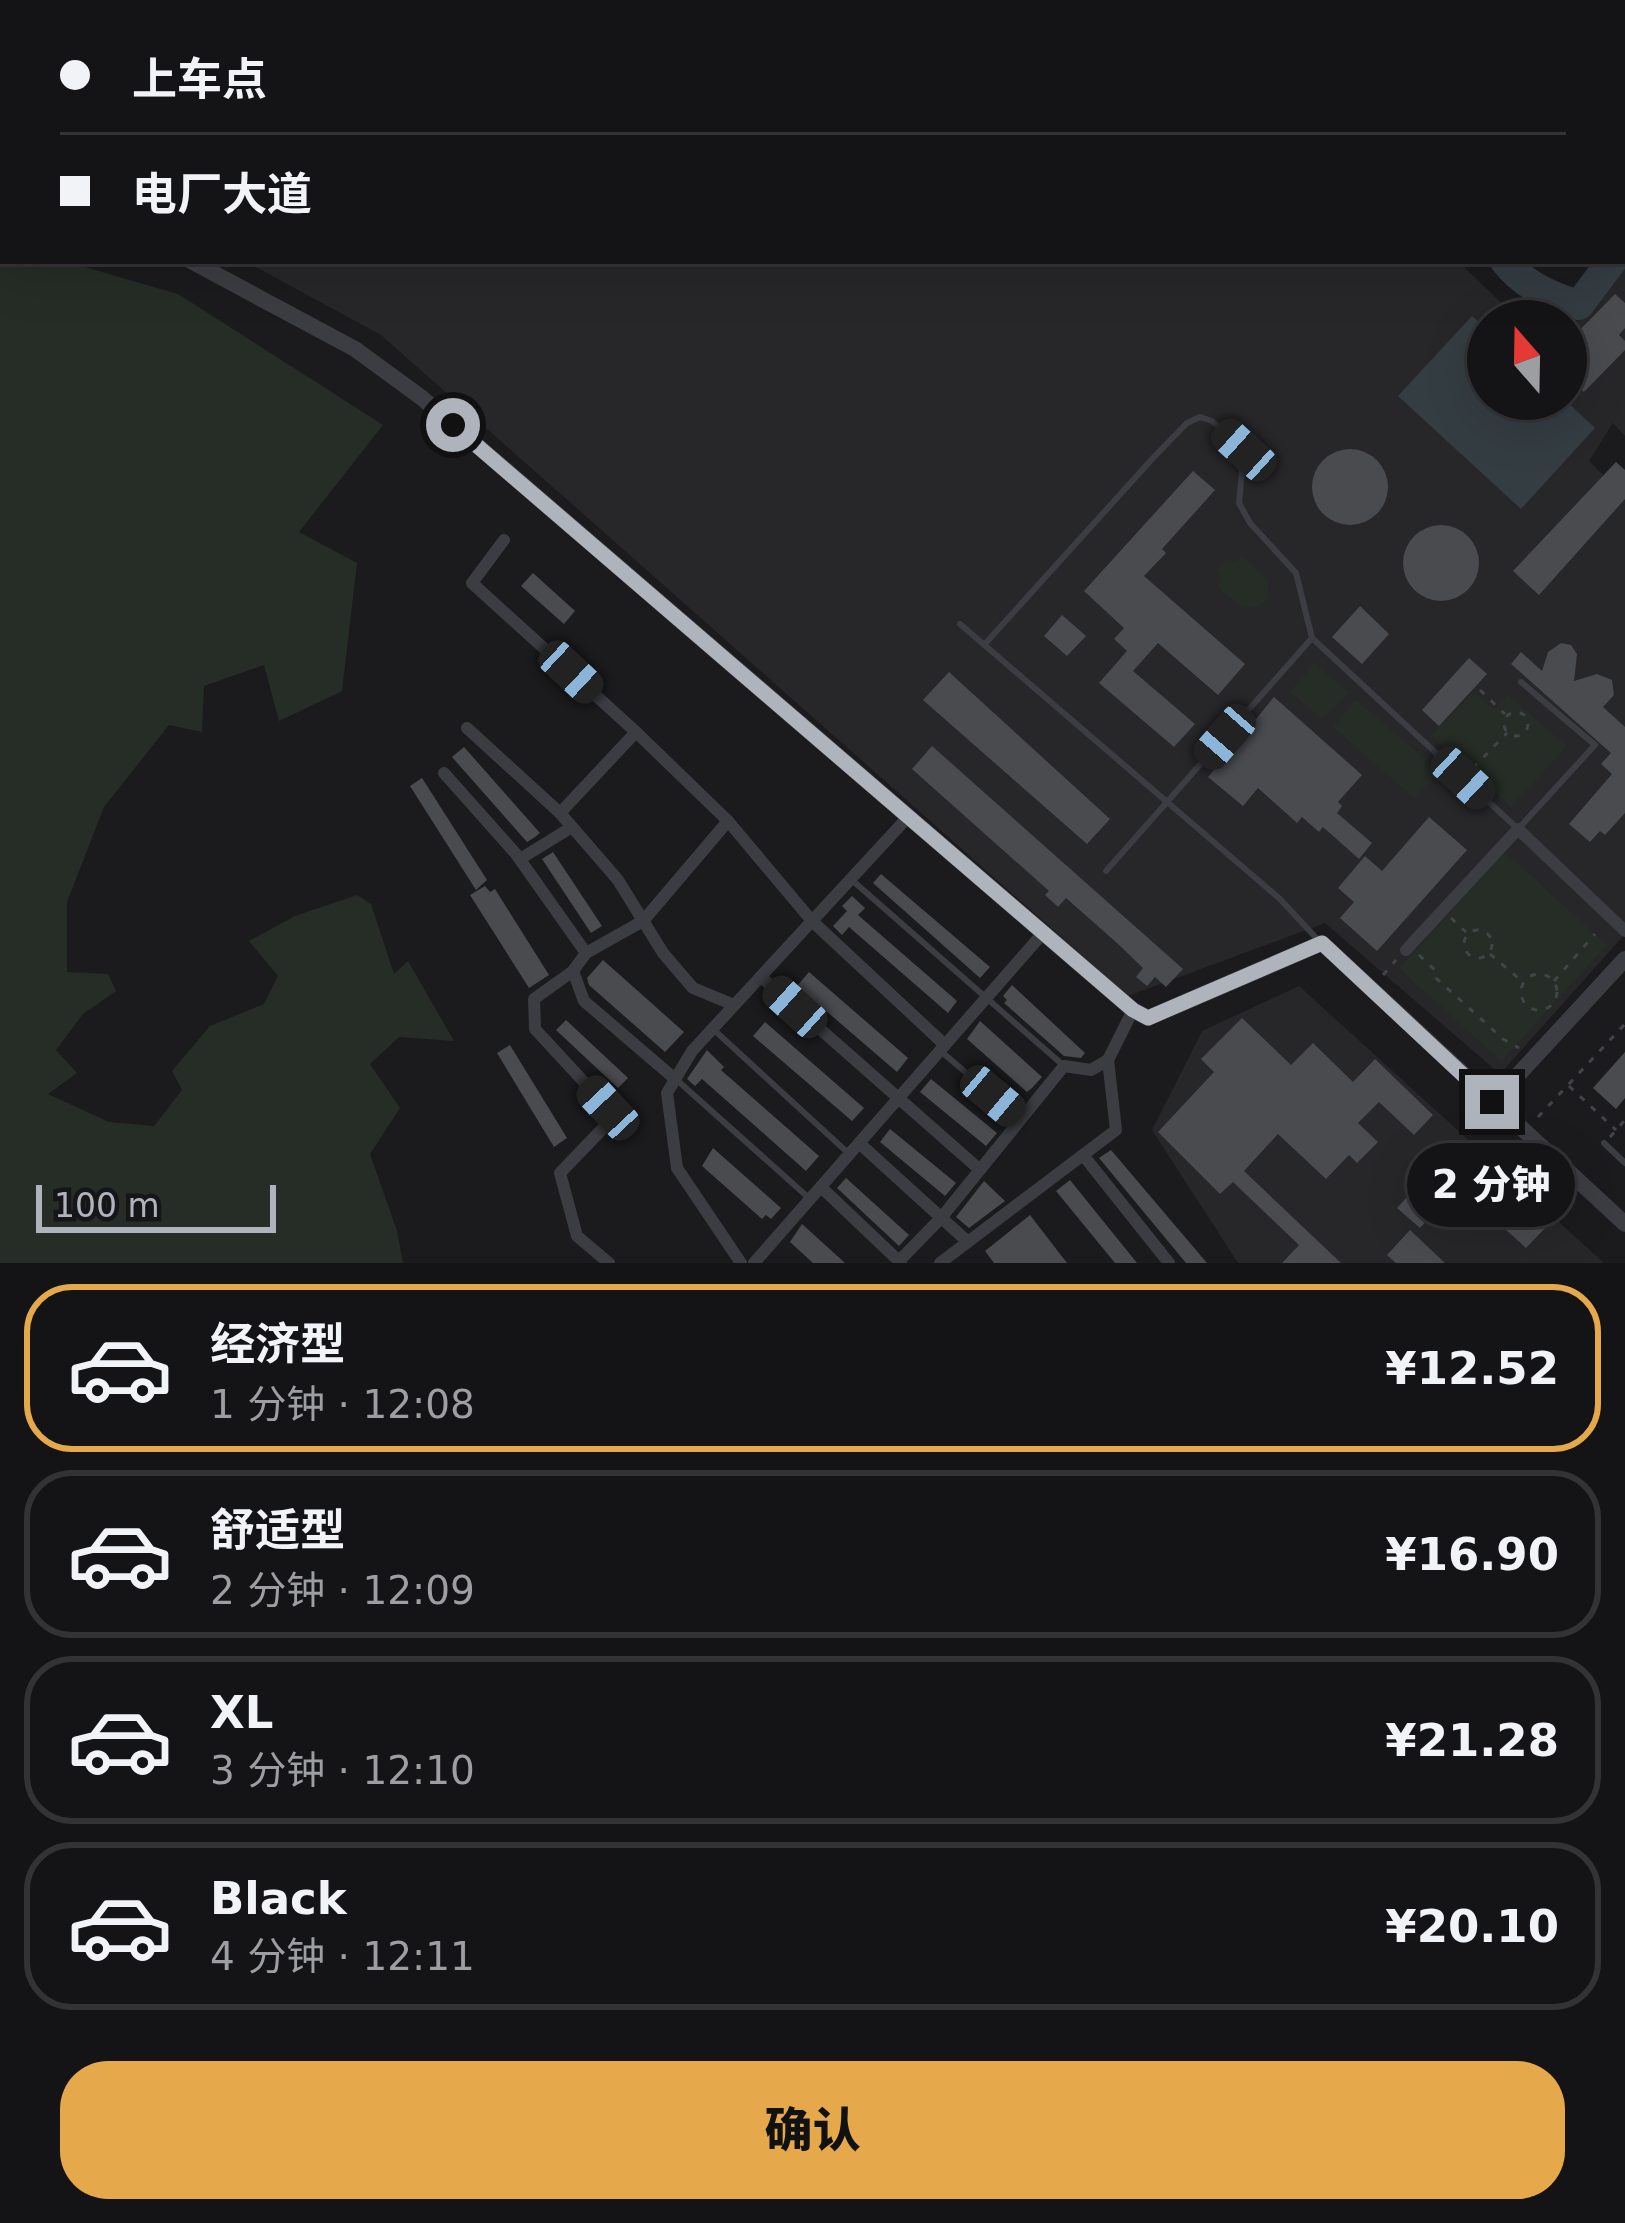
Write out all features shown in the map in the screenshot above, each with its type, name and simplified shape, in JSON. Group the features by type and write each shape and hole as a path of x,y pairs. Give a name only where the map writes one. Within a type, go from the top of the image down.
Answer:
{"street":[{"path":"197,264 356,349 422,398 1133,1010 1148,1018 1322,943 1625,1225"},
{"path":"504,540 472,583 728,821 812,921 942,1047"},
{"path":"467,728 560,813 618,880 693,988 734,1005"},
{"path":"560,813 636,732"},
{"path":"444,773 520,859 586,953"},
{"path":"741,1263 677,1168 667,1093 713,1029 908,817"},
{"path":"609,1263 577,1236 560,1173 610,1121 608,1108 536,1029 534,999 573,971 586,953 643,921 728,821"},
{"path":"520,859 572,827"},
{"path":"1408,948 1518,829 1625,931"},
{"path":"754,1263 1043,932"},
{"path":"1492,1102 1625,959"},
{"path":"573,971 584,1001 675,1078"},
{"path":"760,976 979,1169"},
{"path":"821,1186 900,1262 1064,1066 1091,1070 1108,1060 1133,1010"},
{"path":"940,1263 1116,1130 1108,1060"},
{"path":"854,1149 968,1242"},
{"path":"1083,1155 1169,1263"}],"lane":[{"path":"984,645 1153,458 1187,423 1200,417 1212,421 1244,450 1239,503 1250,523 1296,573 1312,638 1518,829 1595,745 1521,682"},
{"path":"960,624 1280,899 1322,943"},
{"path":"1106,871 1312,638"},
{"path":"851,879 1064,1066"},
{"path":"713,1029 854,1149"},
{"path":"942,1047 1020,1119"},
{"path":"675,1078 810,1199"},
{"path":"1604,1144 1625,1163"}],"path":[{"path":"1480,690 1507,715"},
{"path":"1463,778 1507,733 1522,734 1528,724 1522,713 1507,715"},
{"path":"1507,715 1503,722 1507,733"},
{"path":"1442,911 1468,933"},
{"path":"1476,929 1489,934 1489,953 1478,958 1468,955 1463,942 1468,933 1476,929"},
{"path":"1523,982 1522,1001 1537,1010 1548,1008 1556,999 1554,981 1595,934"},
{"path":"1371,988 1408,948 1503,1039 1526,1052"},
{"path":"1489,953 1523,982"},
{"path":"1523,982 1538,974 1554,981"},
{"path":"1525,1131 1625,1024"},
{"path":"1568,1085 1616,1130"},
{"path":"1604,1144 1625,1120"}],"shaded area":[{"path":"0,264 74,264 178,294 383,425 299,532 357,563 342,691 279,721 264,665 204,686 202,732 169,725 104,807 67,902 67,972 108,974 116,991 83,1014 56,1050 77,1073 48,1094 109,1122 154,1126 182,1090 172,1071 210,1026 264,1004 278,976 249,941 295,916 357,895 371,904 394,974 408,961 454,1041 399,1037 370,1064 400,1108 370,1154 403,1263 0,1263"},
{"path":"251,264 1461,264 1498,300 1467,300 1467,420 1587,420 1587,310 1625,267 1625,436 1613,423 1589,461 1625,496 1625,934 1500,1074 1325,923 1128,996 381,335"},
{"path":"1467,321 1467,420 1586,420 1595,428 1521,509 1398,396"},
{"path":"1243,557 1268,581 1268,598 1259,607 1243,608 1218,587 1217,570 1227,559 1234,562"},
{"path":"1314,663 1349,693 1322,719 1290,692"},
{"path":"1474,692 1494,710 1508,695 1567,746 1511,807 1431,736"},
{"path":"1356,700 1440,772 1414,798 1333,727"},
{"path":"1505,852 1607,945 1501,1061 1399,968"},
{"path":"1299,986 1604,1263 1238,1263 1152,1130 1202,1031"}],"building":[{"path":"1615,294 1625,303 1625,328 1619,335 1625,350 1587,389 1587,323"},
{"path":"1350,449 1377,460 1388,487 1377,514 1350,525 1323,514 1312,487 1323,460"},
{"path":"1616,462 1625,470 1625,499 1539,595 1513,571"},
{"path":"1193,471 1215,490 1144,576 1245,664 1218,695 1158,643 1133,671 1195,724 1174,747 1099,683 1127,651 1114,639 1124,628 1084,591"},
{"path":"1441,525 1468,536 1479,563 1468,590 1441,601 1414,590 1403,563 1414,536"},
{"path":"533,573 575,611 564,624 521,586"},
{"path":"1360,606 1389,634 1362,664 1332,637"},
{"path":"1062,615 1086,636 1067,656 1044,636"},
{"path":"1561,643 1571,645 1577,654 1574,681 1597,674 1612,680 1614,695 1603,707 1625,727 1625,813 1605,835 1600,831 1590,842 1569,824 1612,774 1601,764 1611,753 1511,664 1521,652 1542,671 1548,652"},
{"path":"1469,658 1487,674 1439,726 1422,710"},
{"path":"949,672 1110,819 1087,844 923,700"},
{"path":"1274,697 1362,775 1338,802 1342,806 1337,813 1372,843 1359,859 1323,827 1319,832 1302,817 1297,823 1258,788 1243,806 1208,777"},
{"path":"932,746 1183,969 1166,987 1155,977 1147,986 1136,977 1143,968 1117,943 1066,898 1058,907 1045,895 1049,891 912,769"},
{"path":"464,747 540,833 527,842 452,757"},
{"path":"422,778 487,880 476,890 410,786"},
{"path":"1429,817 1467,850 1377,951 1340,918 1354,902 1338,888 1365,856 1382,871"},
{"path":"553,852 602,926 591,933 542,859"},
{"path":"881,874 990,967 980,978 873,883"},
{"path":"485,886 490,892 495,889 549,975 529,988 470,895"},
{"path":"852,896 865,908 858,915 957,1001 948,1013 849,927 842,935 833,926 847,911 842,906"},
{"path":"603,960 684,1032 665,1052 589,985 587,978"},
{"path":"809,972 908,1058 897,1072 797,986"},
{"path":"1012,985 1085,1053 1081,1058 1064,1056 1004,1003 1003,996"},
{"path":"1242,1018 1291,1065 1313,1043 1353,1082 1375,1059 1433,1115 1414,1135 1379,1102 1358,1123 1378,1142 1357,1163 1349,1155 1326,1179 1278,1134 1244,1171 1341,1263 1282,1263 1299,1245 1233,1182 1220,1194 1158,1132 1214,1072 1201,1059"},
{"path":"566,1020 628,1078 618,1088 556,1030"},
{"path":"980,1021 1042,1077 1027,1092 967,1039"},
{"path":"765,1022 864,1108 852,1121 753,1036"},
{"path":"510,1045 567,1138 554,1147 497,1053"},
{"path":"707,1050 724,1067 721,1070 819,1156 806,1171 702,1079 695,1086 687,1079"},
{"path":"1625,1052 1625,1098 1616,1109 1593,1088"},
{"path":"931,1079 997,1133 986,1146 920,1092"},
{"path":"890,1129 956,1183 945,1196 880,1142"},
{"path":"1456,1143 1547,1226 1526,1248 1458,1186 1420,1228 1397,1208"},
{"path":"713,1148 781,1208 771,1219 766,1215 762,1219 702,1166"},
{"path":"1111,1150 1207,1263 1186,1263 1099,1158"},
{"path":"846,1178 909,1235 899,1246 837,1188"},
{"path":"1070,1180 1137,1263 1115,1263 1056,1191"},
{"path":"984,1181 1005,1201 969,1228 956,1217"},
{"path":"1030,1215 1067,1263 994,1263 985,1251"},
{"path":"802,1224 845,1263 813,1263 790,1242"},
{"path":"1410,1230 1445,1263 1396,1263 1387,1255"}],"waterway":[{"path":"1508,264 1538,289 1579,305 1610,264"}],"route":[{"path":"453,425 1133,1010 1148,1018 1322,943 1492,1102"}]}
